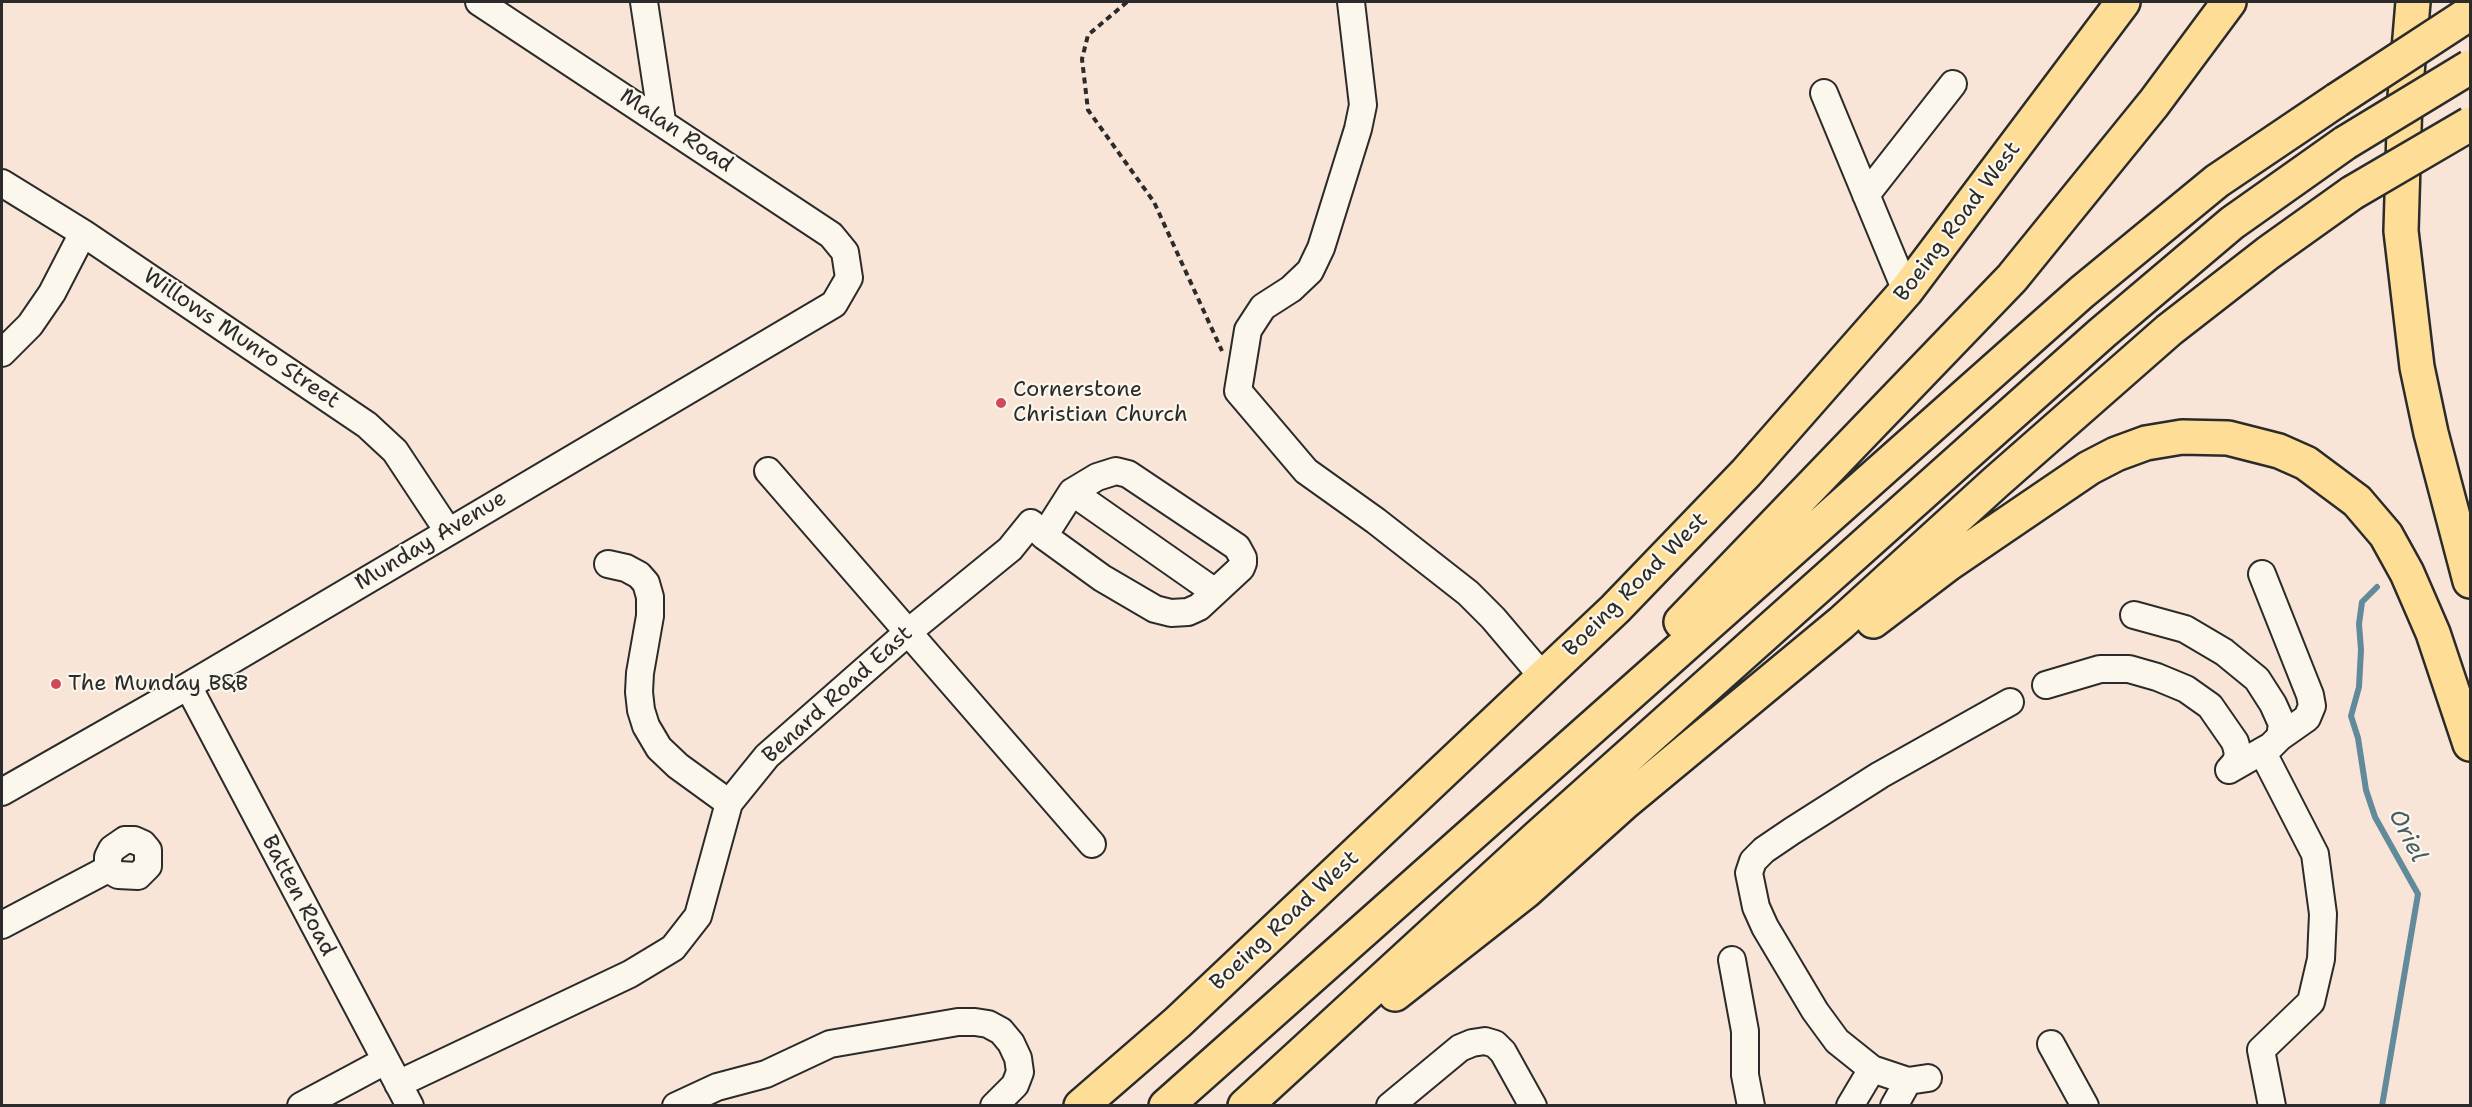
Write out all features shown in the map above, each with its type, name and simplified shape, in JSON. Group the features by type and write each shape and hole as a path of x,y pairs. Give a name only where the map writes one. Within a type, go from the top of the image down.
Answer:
{"main road":[{"name":"Boeing Road West","path":"1081,1106 1178,1022 1615,609 1746,473 1906,291 2123,2"},
{"path":"1511,799 2012,278 2154,103 2229,2"},
{"path":"2413,2 2405,98 2402,242 2417,367 2431,433 2470,581"},
{"path":"1166,1106 2082,292 2217,181 2470,13"},
{"path":"1252,1099 1539,836 2102,333 2232,223 2345,143 2470,67"},
{"path":"1252,1099 1368,1015 1526,891 1625,802 1841,623 1996,482 2169,330 2268,253 2352,193 2470,124"},
{"path":"1625,802 1832,653 1948,564 2089,468 2116,454 2146,443 2182,436 2228,438 2279,452 2306,463 2357,501 2386,535 2407,573 2433,633 2470,744"}],"street":[{"name":"Malan Road","path":"479,2 831,235 845,252 849,278"},
{"path":"644,2 662,121"},
{"path":"1351,2 1363,105 1358,129 1321,248 1310,270 1291,289 1263,307 1248,330 1238,391 1306,471 1376,521 1468,593 1493,618 1543,677"},
{"path":"1866,195 1953,84"},
{"path":"1824,93 1906,291"},
{"name":"Willows Munro Street","path":"2,183 82,233 367,425 395,451 448,531"},
{"path":"2,353 36,317 52,293 82,233"},
{"name":"Munday Avenue","path":"2,792 188,686 834,304 849,278"},
{"path":"768,471 1092,844"},
{"path":"1037,530 1102,578 1155,609 1171,613 1188,612 1198,607 1215,592 1241,568 1243,558 1237,548 1128,474 1116,471 1106,473 1072,492 1215,592"},
{"name":"Benard Road East","path":"404,1095 630,974 673,948 698,916 729,803 784,739 907,633 1037,530 1072,492"},
{"path":"608,564 626,568 639,575 646,584 650,597 650,616 640,673 641,710 646,726 659,748 678,766 729,803"},
{"path":"2046,685 2100,669 2129,669 2186,689 2210,706 2235,742 2238,753 2236,762 2229,770 2307,718 2312,706 2310,695 2262,574"},
{"path":"2134,615 2185,629 2224,652 2257,679 2283,724 2271,744"},
{"name":"Batten Road","path":"188,686 404,1095"},
{"path":"1894,1106 1918,1080 1872,1070 1837,1041 1815,1011 1765,927 1751,888 1749,873 1753,861 1764,850 1880,775 2010,702"},
{"path":"2271,744 2315,854 2323,914 2321,959 2311,1002 2261,1050 2272,1106"},
{"path":"2,925 108,869"},
{"path":"1732,960 1745,1031 1745,1075 1751,1106"},
{"path":"676,1106 717,1087 766,1074 830,1044 958,1022 988,1024 1001,1031 1011,1043 1018,1058 1020,1072 1015,1085 994,1106"},
{"path":"1390,1106 1460,1048 1485,1041 1495,1044 1503,1052 1533,1106"},
{"path":"2051,1044 2085,1106"},
{"path":"301,1106 385,1061"},
{"path":"1850,1106 1872,1070"}],"path":[{"path":"1127,2 1088,35 1082,59 1088,110 1154,202 1212,326 1238,391"}],"waterway":[{"name":"Oriel","path":"2377,587 2362,602 2359,624 2361,650 2359,687 2351,716 2358,738 2366,790 2375,817 2418,894 2382,1106"}],"place":[{"name":"Cornerstone Christian Church","path":"1001,403"},
{"name":"The Munday B&B","path":"56,684"}]}
